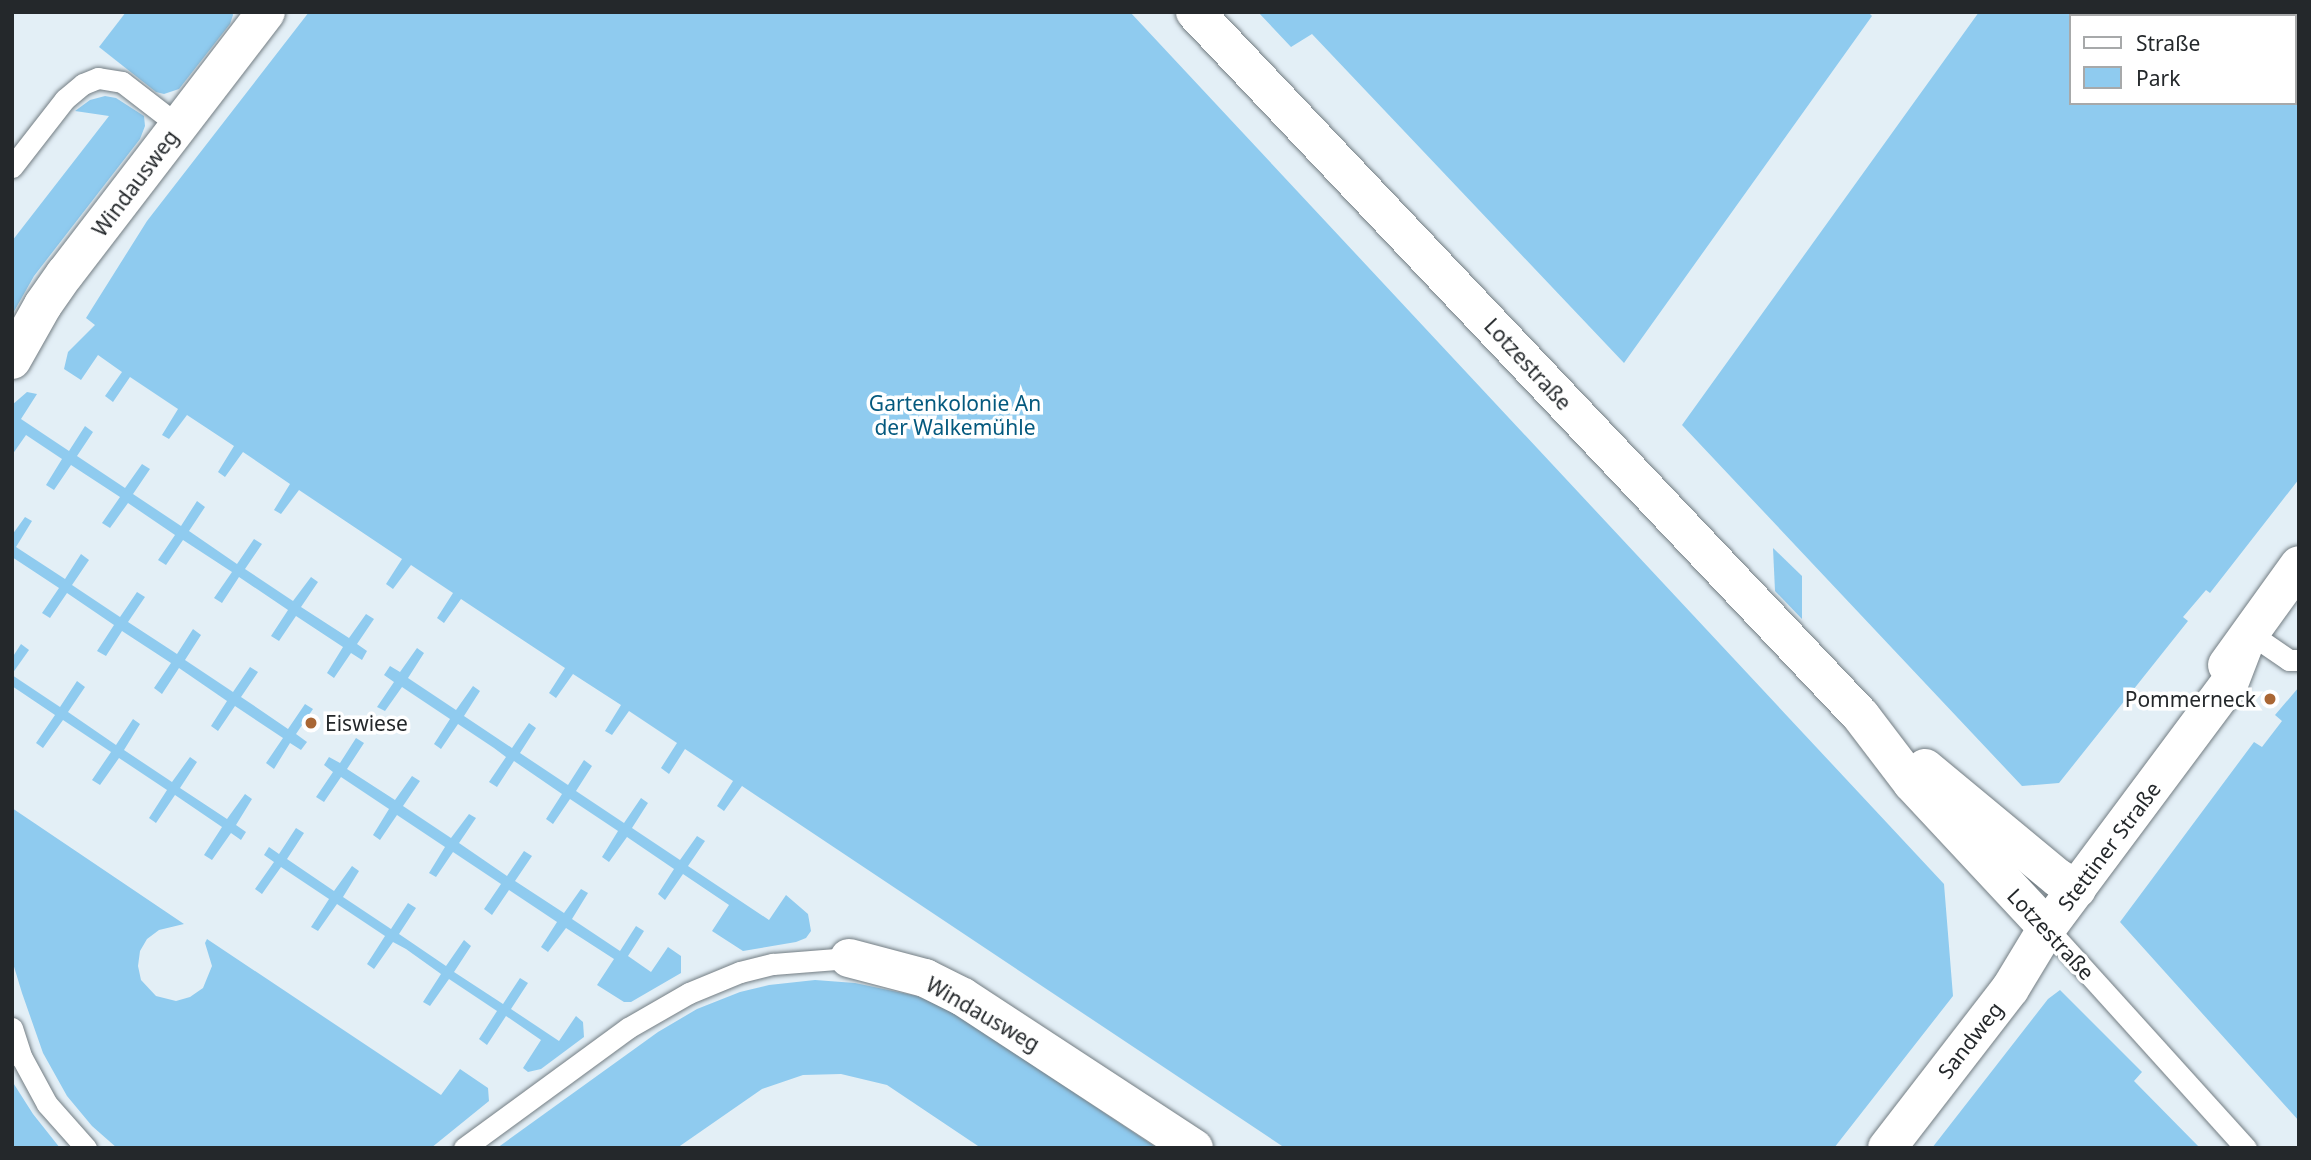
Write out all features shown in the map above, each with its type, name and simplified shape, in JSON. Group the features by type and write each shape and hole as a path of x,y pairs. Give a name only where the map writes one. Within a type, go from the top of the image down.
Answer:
{"street":[{"name":"Windausweg","path":"12,360 43,305 266,12"},
{"name":"Lotzestraße","path":"1195,12 1861,716 1912,783 2047,928"},
{"name":"Stettiner Straße","path":"2047,928 2068,884 2230,684 2247,640 2299,565"},
{"name":"Lotzestraße","path":"1861,716 2068,884"},
{"name":"Sandweg","path":"1887,1148 2010,989 2047,928"},
{"name":"Windausweg","path":"849,958 925,978 963,998 1194,1148"}],"lane":[{"path":"12,167 65,99 83,83 98,78 122,82 179,127"},
{"path":"2247,640 2289,660 2299,660"},
{"name":"Lotzestraße","path":"2047,928 2246,1148"},
{"name":"Windausweg","path":"464,1148 628,1028 689,993 740,972 773,964 849,958"},
{"path":"12,1028 22,1058 47,1104 86,1148"}],"green space":[{"path":"126,12 232,12 233,15 230,24 179,89 164,94 156,92 99,47"},
{"name":"Gartenkolonie An der Walkemühle","path":"309,12 1130,12 1944,884 1953,996 1834,1148 1285,1148 742,786 724,811 717,806 733,781 685,749 669,774 661,768 677,743 629,711 612,735 605,731 621,705 573,674 556,698 549,693 565,668 461,599 444,623 437,618 453,593 411,565 393,589 386,584 402,559 299,490 281,514 274,510 290,484 243,452 225,477 218,472 234,446 187,415 169,439 162,435 178,409 130,377 113,402 105,396 122,372 98,355 81,380 64,369 68,352 95,325 86,318 147,221"},
{"path":"1258,12 1868,12 1872,16 1624,363 1312,34 1291,47"},
{"path":"1979,12 2299,12 2299,479 2210,593 2206,590 2183,617 2188,621 2059,783 2022,786 1682,425"},
{"path":"105,96 116,98 144,116 145,126 140,139 34,276 12,315 12,241 109,116 75,111 90,100"},
{"path":"27,392 37,394 21,419 69,451 85,426 93,432 77,456 125,488 142,464 150,469 133,494 181,526 197,501 205,507 189,531 237,564 254,539 262,544 245,569 293,601 311,577 318,582 301,607 349,638 366,614 374,619 357,644 367,651 362,660 351,653 334,678 327,673 343,647 296,616 279,641 271,636 288,610 239,577 222,603 214,598 232,572 183,540 166,565 158,560 175,535 128,503 110,528 102,523 120,497 71,465 54,490 46,485 62,459 26,435 12,455 12,405"},
{"path":"25,517 32,521 16,547 65,579 81,554 89,560 72,585 120,617 137,592 145,597 128,622 177,654 193,629 201,635 185,660 233,692 250,667 258,672 241,697 288,729 305,704 313,709 296,734 307,742 301,750 290,743 274,769 266,763 283,738 235,706 218,731 211,726 227,701 179,668 162,694 154,688 171,663 122,631 106,656 97,651 114,625 67,593 50,618 42,613 59,588 12,557 12,535"},
{"path":"1773,548 1802,576 1802,619 1775,591"},
{"path":"21,644 29,650 12,674 12,658"},
{"path":"417,648 424,653 408,678 456,710 473,686 480,691 464,716 512,748 529,723 536,728 520,753 568,785 584,760 592,766 576,791 624,823 641,798 648,803 632,828 680,860 697,836 705,841 688,866 769,920 786,895 808,914 811,931 806,938 743,951 712,931 729,905 683,874 665,900 658,894 674,869 627,837 609,862 602,857 618,831 570,799 553,824 546,819 562,794 514,761 497,787 489,782 506,757 458,724 441,749 434,744 450,719 402,687 385,711 377,707 394,682 384,675 390,666 400,672"},
{"path":"12,675 60,707 77,681 85,687 68,712 116,745 133,719 140,724 124,750 172,782 190,757 197,762 180,788 227,819 245,794 252,799 236,825 246,832 241,840 231,833 212,860 204,855 222,827 175,795 156,823 149,818 167,790 119,758 100,785 92,780 111,752 63,720 43,748 36,743 55,715 12,686"},
{"path":"2299,687 2299,1121 2120,922 2254,742 2262,747 2282,721 2275,715"},
{"path":"356,738 364,743 347,769 395,800 412,776 420,781 403,806 451,838 469,814 476,818 459,843 507,876 524,851 532,856 515,881 564,913 581,889 588,893 572,919 620,951 636,926 644,931 628,956 651,972 668,947 681,956 681,973 631,1002 624,1002 597,985 614,959 566,928 548,952 541,947 557,922 509,890 492,915 484,909 501,884 453,852 436,877 429,873 445,847 397,815 380,840 373,835 389,809 341,777 324,802 316,797 333,772 324,765 329,757 340,763"},
{"path":"12,808 184,924 159,930 147,939 140,951 138,966 141,980 156,996 176,1001 190,997 203,988 212,966 205,943 207,939 441,1095 460,1069 488,1088 489,1101 431,1148 117,1148 92,1126 67,1096 43,1053 22,993 12,960"},
{"path":"296,828 304,833 287,859 334,891 352,866 359,871 343,897 391,929 408,903 416,908 399,934 446,966 464,940 471,946 454,972 503,1004 520,978 528,983 511,1009 559,1041 576,1016 583,1022 584,1037 541,1069 528,1072 523,1068 541,1040 506,1016 487,1045 479,1039 497,1011 449,979 430,1006 423,1002 441,974 406,949 393,942 374,969 367,964 385,936 337,904 318,931 311,927 329,899 281,867 262,894 255,889 274,862 264,855 269,847 279,854"},
{"path":"815,980 855,983 917,996 953,1012 1157,1148 981,1148 887,1085 841,1074 803,1075 762,1089 677,1148 497,1148 658,1032 697,1009 740,992 769,985"},
{"path":"2060,990 2142,1072 2134,1081 2200,1148 1932,1148 2048,999"},
{"path":"12,1081 33,1114 60,1148 12,1148"}],"place":[{"name":"Pommerneck","path":"2270,699"},
{"name":"Eiswiese","path":"311,723"}]}
